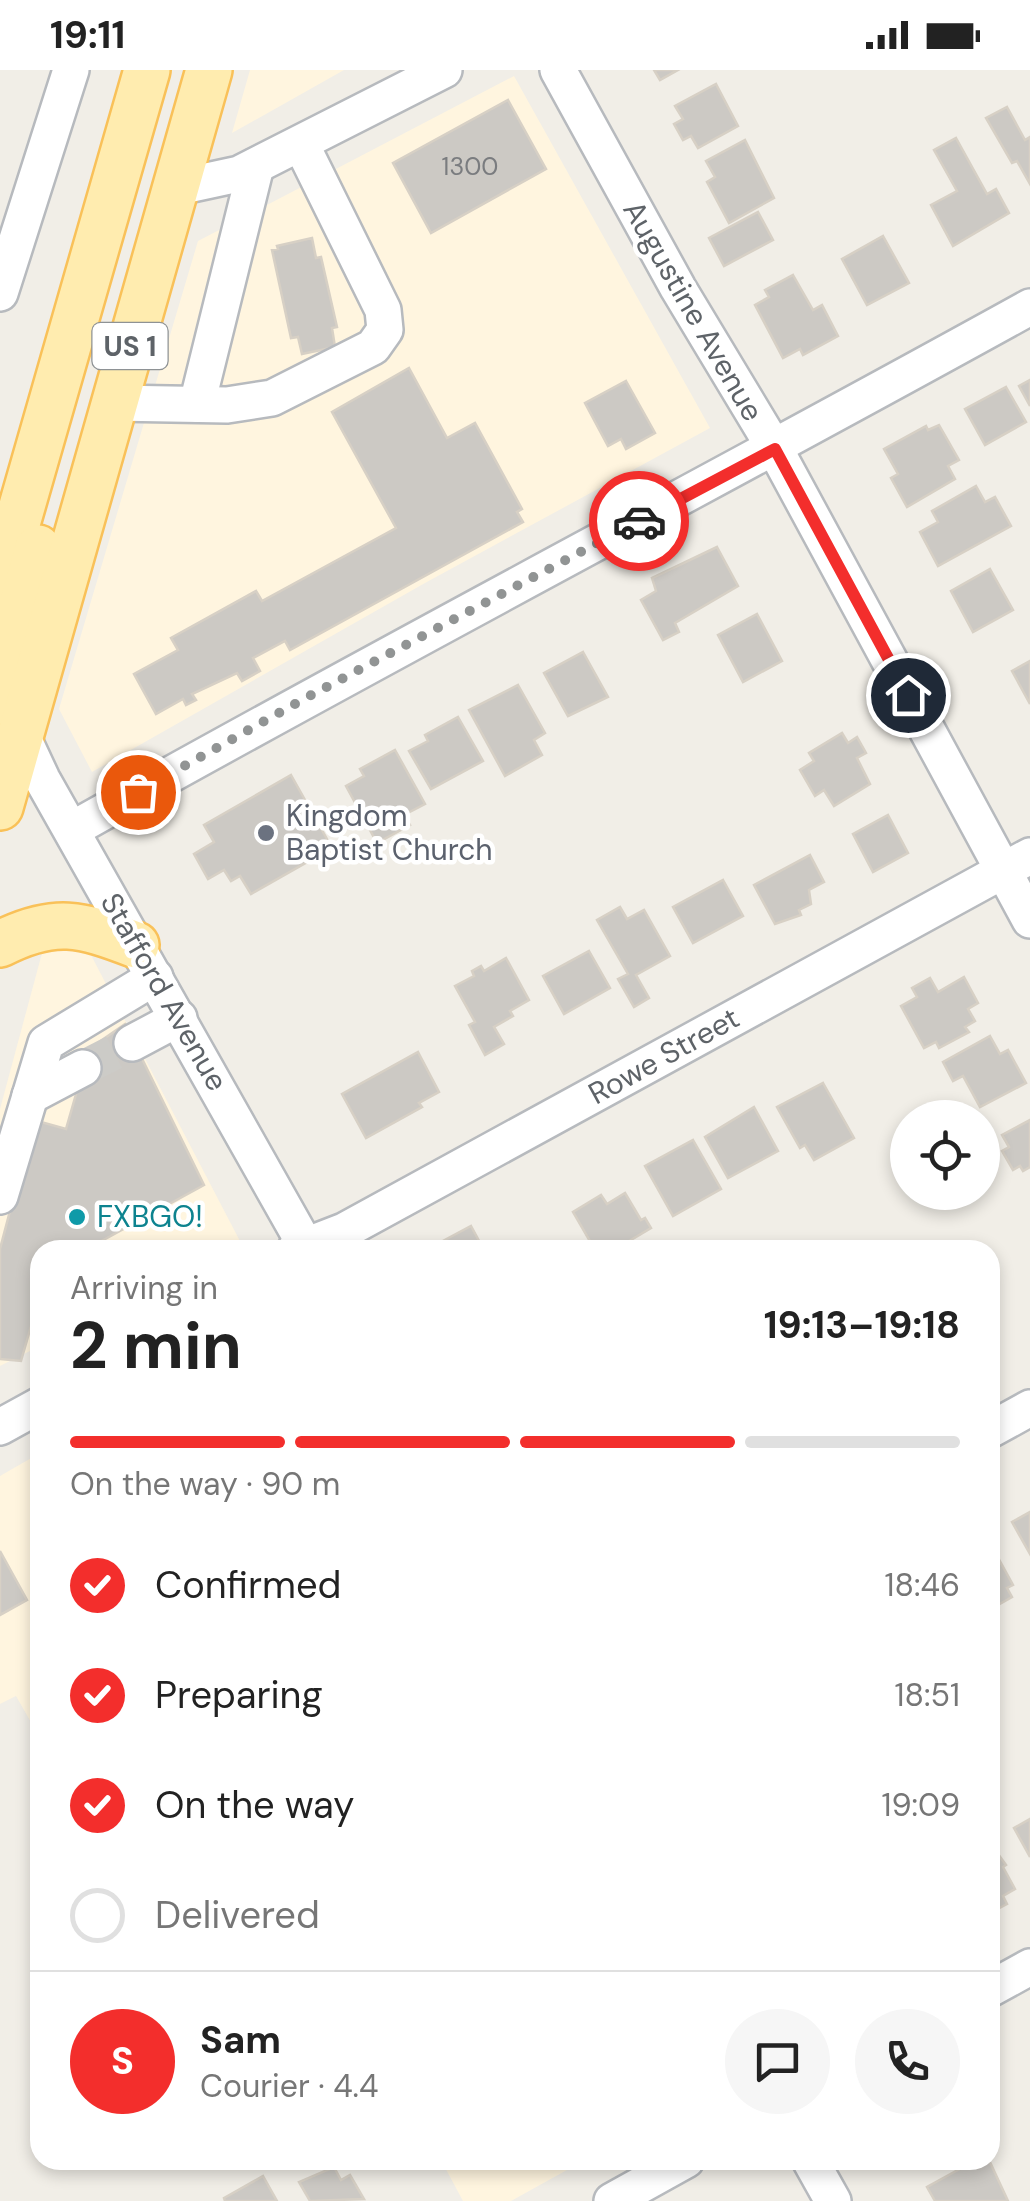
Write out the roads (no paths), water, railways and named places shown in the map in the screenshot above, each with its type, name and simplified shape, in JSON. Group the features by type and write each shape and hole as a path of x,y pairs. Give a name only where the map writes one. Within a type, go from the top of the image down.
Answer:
{"main road":[{"name":"US 1","path":"0,583 147,70"},
{"name":"US 1","path":"0,806 209,70"},
{"path":"21,734 12,642 100,319 91,265"},
{"path":"0,489 40,443"},
{"path":"0,944 29,930 78,924 146,961"}],"street":[{"path":"0,293 70,70"},
{"path":"174,188 239,174 444,70"},
{"name":"Augustine Avenue","path":"558,70 668,271 1016,864 1030,920"},
{"path":"114,403 227,405 272,398 373,347 385,330 383,310 302,144"},
{"path":"197,404 256,166"},
{"path":"72,829 302,700 775,449 1030,307"},
{"name":"Stafford Avenue","path":"21,734 42,779 179,1018 298,1240"},
{"name":"Rowe Street","path":"322,1240 1016,864"},
{"path":"0,1196 46,1043 146,961"},
{"path":"132,1043 179,1018"},
{"path":"30,1096 83,1068"},
{"path":"1000,1424 1030,1408"},
{"path":"0,1427 30,1410"},
{"path":"1000,1984 1030,1967"},
{"path":"612,2201 668,2170"},
{"path":"816,2170 833,2201"}],"tunnel":[{"path":"83,1068 132,1043"}],"place":[{"name":"Kingdom Baptist Church","path":"266,833"},
{"name":"FXBGO!","path":"77,1217"}]}
